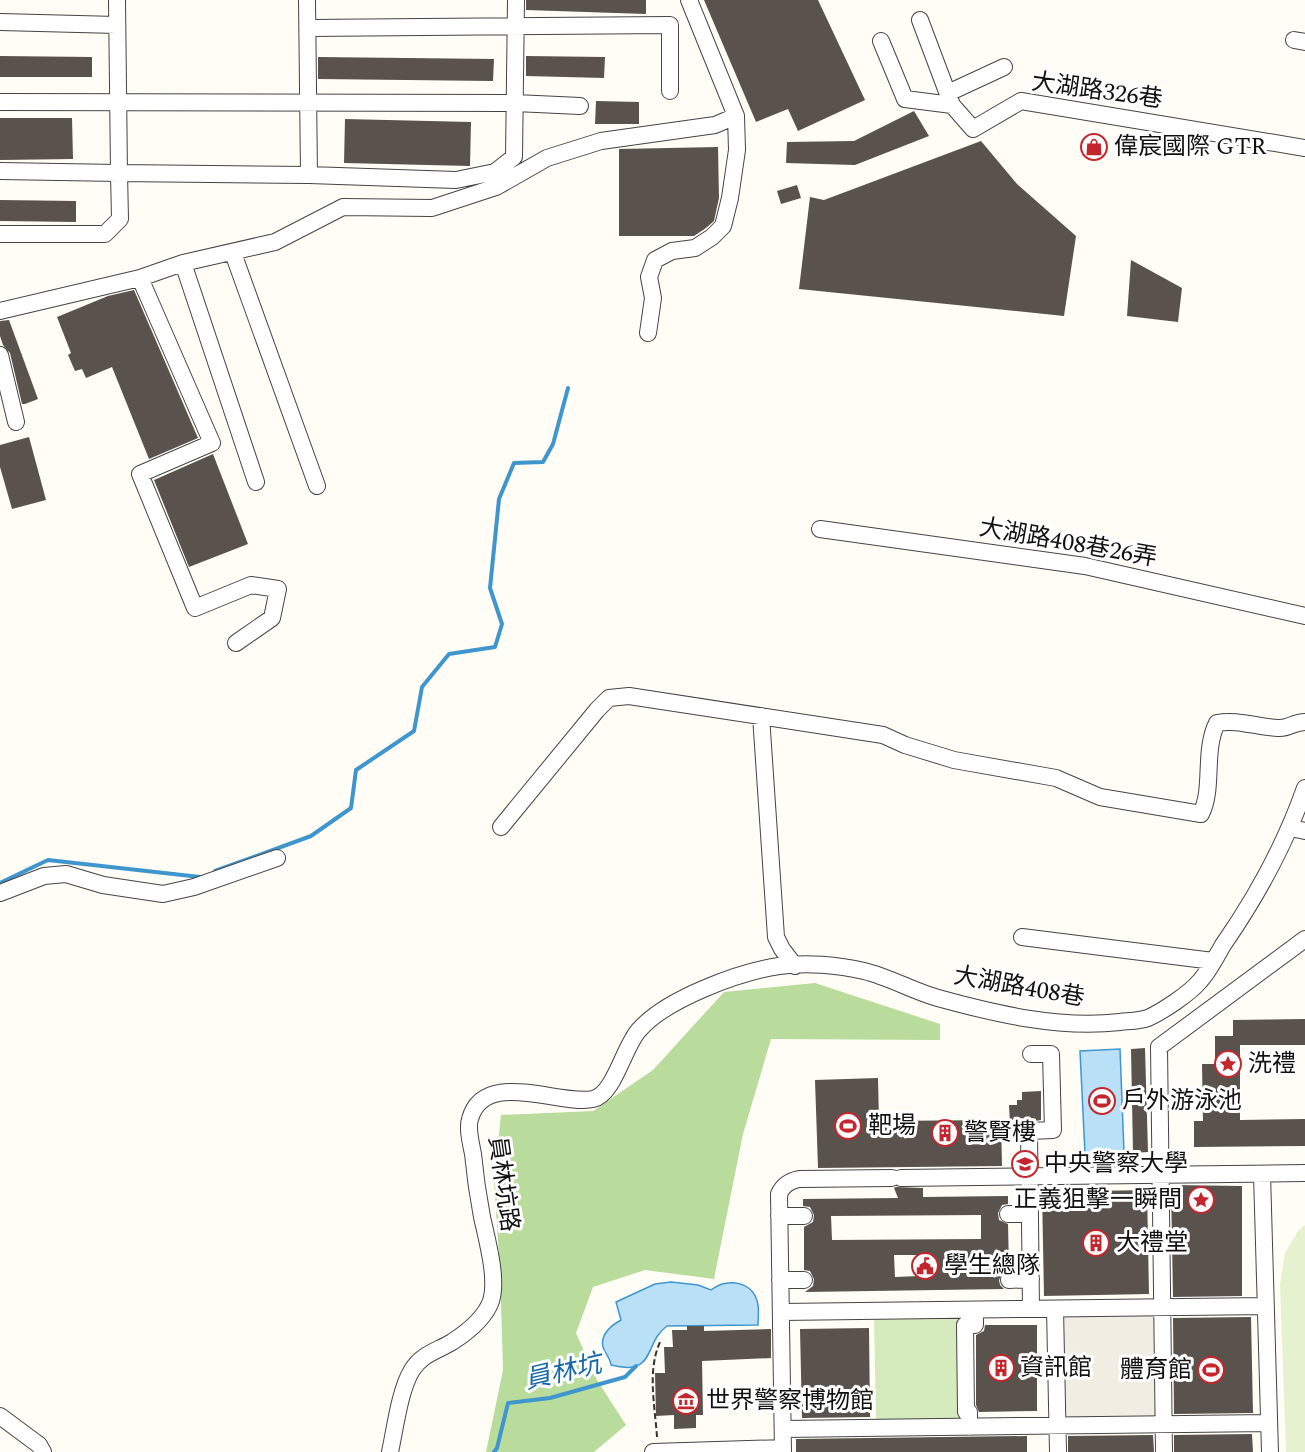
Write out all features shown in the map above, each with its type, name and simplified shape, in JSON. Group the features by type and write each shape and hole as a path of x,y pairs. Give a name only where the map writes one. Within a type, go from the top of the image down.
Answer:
{"street":[{"path":"0,234 105,234 120,219 117,0"},
{"path":"307,0 309,175"},
{"path":"0,171 309,175 456,180 495,172 514,157 516,0"},
{"path":"648,333 653,298 649,276 655,260 672,251 695,248 712,237 723,226 730,198 737,150 736,116 689,0"},
{"name":"大湖路326巷","path":"920,20 950,99 973,129 1021,101 1305,148"},
{"path":"0,22 117,25"},
{"path":"308,27 670,25 670,92"},
{"path":"881,41 905,99 950,99 1004,67"},
{"path":"0,102 580,106"},
{"path":"0,311 140,278 183,263 275,242 343,207 432,208 496,187 547,159 601,141 715,125 736,116"},
{"path":"233,253 317,486"},
{"path":"183,263 256,482"},
{"path":"140,278 212,443 140,474 195,608 250,585 278,589 272,618 236,643"},
{"path":"0,355 16,422"},
{"name":"大湖路408巷26弄","path":"820,529 1085,566 1305,616"},
{"path":"501,827 609,698 629,696 883,735 905,745 954,760 1056,778 1100,797 1201,814 1205,797 1210,736 1217,723 1227,721 1286,728 1295,722 1305,722"},
{"path":"761,716 776,937 789,965"},
{"name":"大湖路408巷","path":"789,965 865,971 935,997 999,1013 1054,1023 1103,1024 1146,1019 1174,1002 1200,982 1297,830 1305,788"},
{"path":"0,893 44,876 66,873 103,885 163,894 194,887 277,858"},
{"path":"1022,937 1213,961"},
{"path":"1164,1452 1159,1047 1305,939"},
{"name":"員林坑路","path":"390,1452 406,1383 413,1368 428,1353 452,1342 470,1328 483,1315 491,1301 493,1282 471,1138 470,1119 478,1104 490,1095 516,1091 570,1099 593,1099 603,1094 608,1088 627,1047 639,1029 662,1010 751,972 789,965"},
{"path":"1031,1054 1051,1054 1053,1130 1029,1131 1031,1309"},
{"path":"656,1451 783,1450 779,1194 782,1188 791,1181 1305,1173"},
{"path":"1262,1174 1270,1452"},
{"path":"1008,1214 1030,1214"},
{"path":"779,1216 804,1216"},
{"path":"780,1280 804,1280"},
{"path":"1009,1280 1031,1280"},
{"path":"781,1312 1266,1306"},
{"path":"1055,1309 1058,1452"},
{"path":"969,1427 969,1412 966,1412 965,1325 975,1325 975,1310"},
{"path":"0,1416 39,1445 44,1452"},
{"path":"783,1429 1269,1424"}],"path":[{"path":"656,1451 653,1369 654,1357 660,1342"}],"green space":[{"path":"815,983 940,1024 940,1040 771,1039 743,1134 714,1279 645,1270 593,1287 576,1333 597,1380 626,1425 594,1452 486,1452 503,1370 500,1270 494,1183 501,1115 593,1111 653,1070 724,992"},
{"path":"1305,1225 1305,1452 1286,1452 1280,1284 1285,1253 1298,1231"},
{"path":"959,1313 961,1423 876,1423 874,1314"}],"shaded area":[{"path":"1155,1312 1158,1419 1061,1421 1059,1314"}],"water":[{"name":"戶外游泳池","path":"1120,1049 1124,1152 1085,1154 1080,1051"},
{"path":"671,1282 698,1285 711,1290 725,1283 746,1286 755,1297 758,1307 758,1325 667,1326 660,1333 643,1362 636,1366 626,1367 611,1365 604,1349 603,1338 614,1324 621,1320 616,1302 655,1284"}],"building":[{"path":"526,0 646,0 646,14 526,10"},
{"path":"704,0 818,0 865,100 798,131 788,109 756,122"},
{"path":"0,56 92,57 92,77 0,77"},
{"path":"526,56 605,57 604,78 526,76"},
{"path":"318,57 494,59 493,81 318,79"},
{"path":"596,101 639,102 639,124 595,124"},
{"path":"914,111 929,136 855,165 786,163 787,142 854,141"},
{"path":"0,118 72,118 73,159 0,160"},
{"path":"345,119 471,122 470,166 344,163"},
{"path":"981,141 1017,184 1076,236 1064,316 799,289 810,197 824,200"},
{"path":"718,147 719,198 714,221 694,236 619,236 619,149"},
{"path":"797,185 801,198 781,204 777,191"},
{"path":"0,200 76,201 76,222 0,221"},
{"path":"1131,260 1182,288 1178,322 1127,316"},
{"path":"134,290 198,438 149,459 112,367 86,378 82,369 75,371 68,355 71,353 57,317 108,296"},
{"path":"9,320 38,399 25,404 22,404 10,353 3,345 0,336 0,321"},
{"path":"29,437 46,500 12,509 0,467 0,445"},
{"path":"213,454 248,544 189,567 154,480"},
{"path":"1305,1019 1305,1045 1240,1045 1240,1120 1305,1119 1305,1146 1194,1147 1194,1121 1203,1121 1202,1064 1215,1064 1215,1036 1233,1036 1233,1020"},
{"path":"1145,1048 1148,1152 1133,1153 1131,1049"},
{"path":"878,1078 879,1121 1001,1120 1002,1166 818,1168 815,1080"},
{"path":"1041,1091 1041,1120 1010,1125 1009,1105 1017,1105 1017,1100 1022,1100 1022,1092"},
{"path":"1171,1185 1242,1186 1242,1296 1173,1297"},
{"path":"894,1188 923,1188 923,1197 1008,1196 1008,1204 1002,1205 998,1213 999,1220 1008,1224 1009,1269 1003,1272 999,1280 1004,1289 805,1292 813,1286 814,1279 810,1271 804,1270 804,1227 813,1222 814,1215 810,1207 803,1206 803,1199 898,1198","holes":["981,1215 981,1239 832,1240 831,1216","894,1255 919,1255 919,1276 895,1277"]},
{"name":"大禮堂","path":"1147,1190 1149,1294 1044,1296 1042,1192"},
{"name":"體育館","path":"1251,1317 1253,1413 1174,1414 1173,1318"},
{"name":"資訊館","path":"985,1325 1037,1325 1037,1411 979,1412 976,1405 976,1335 984,1331"},
{"path":"687,1326 704,1326 704,1331 771,1329 771,1358 702,1361 703,1415 696,1415 696,1428 674,1429 674,1415 656,1416 655,1373 665,1373 664,1347 673,1347 672,1330 687,1330"},
{"path":"869,1328 870,1417 802,1418 800,1329"},
{"path":"1252,1434 1253,1452 1174,1452 1174,1435"},
{"path":"1153,1435 1154,1452 1068,1452 1068,1436"},
{"path":"1027,1436 1027,1452 796,1452 796,1439"}],"waterway":[{"path":"215,871 311,836 351,808 356,770 414,731 422,687 449,654 495,647 502,624 490,588 499,499 514,463 543,462 553,444 568,388"},
{"path":"0,883 48,860 200,877"},
{"name":"員林坑","path":"494,1452 508,1403 550,1398 625,1377 636,1366"}],"place":[{"name":"偉宸國際 GTR","path":"1094,147"},
{"name":"洗禮","path":"1228,1064"},
{"name":"戶外游泳池","path":"1102,1101"},
{"name":"靶場","path":"848,1126"},
{"name":"警賢樓","path":"945,1133"},
{"name":"中央警察大學","path":"1025,1164"},
{"name":"正義狙擊一瞬間","path":"1201,1200"},
{"name":"大禮堂","path":"1096,1243"},
{"name":"學生總隊","path":"925,1266"},
{"name":"資訊館","path":"1001,1368"},
{"name":"體育館","path":"1211,1370"},
{"name":"世界警察博物館","path":"686,1401"}]}
